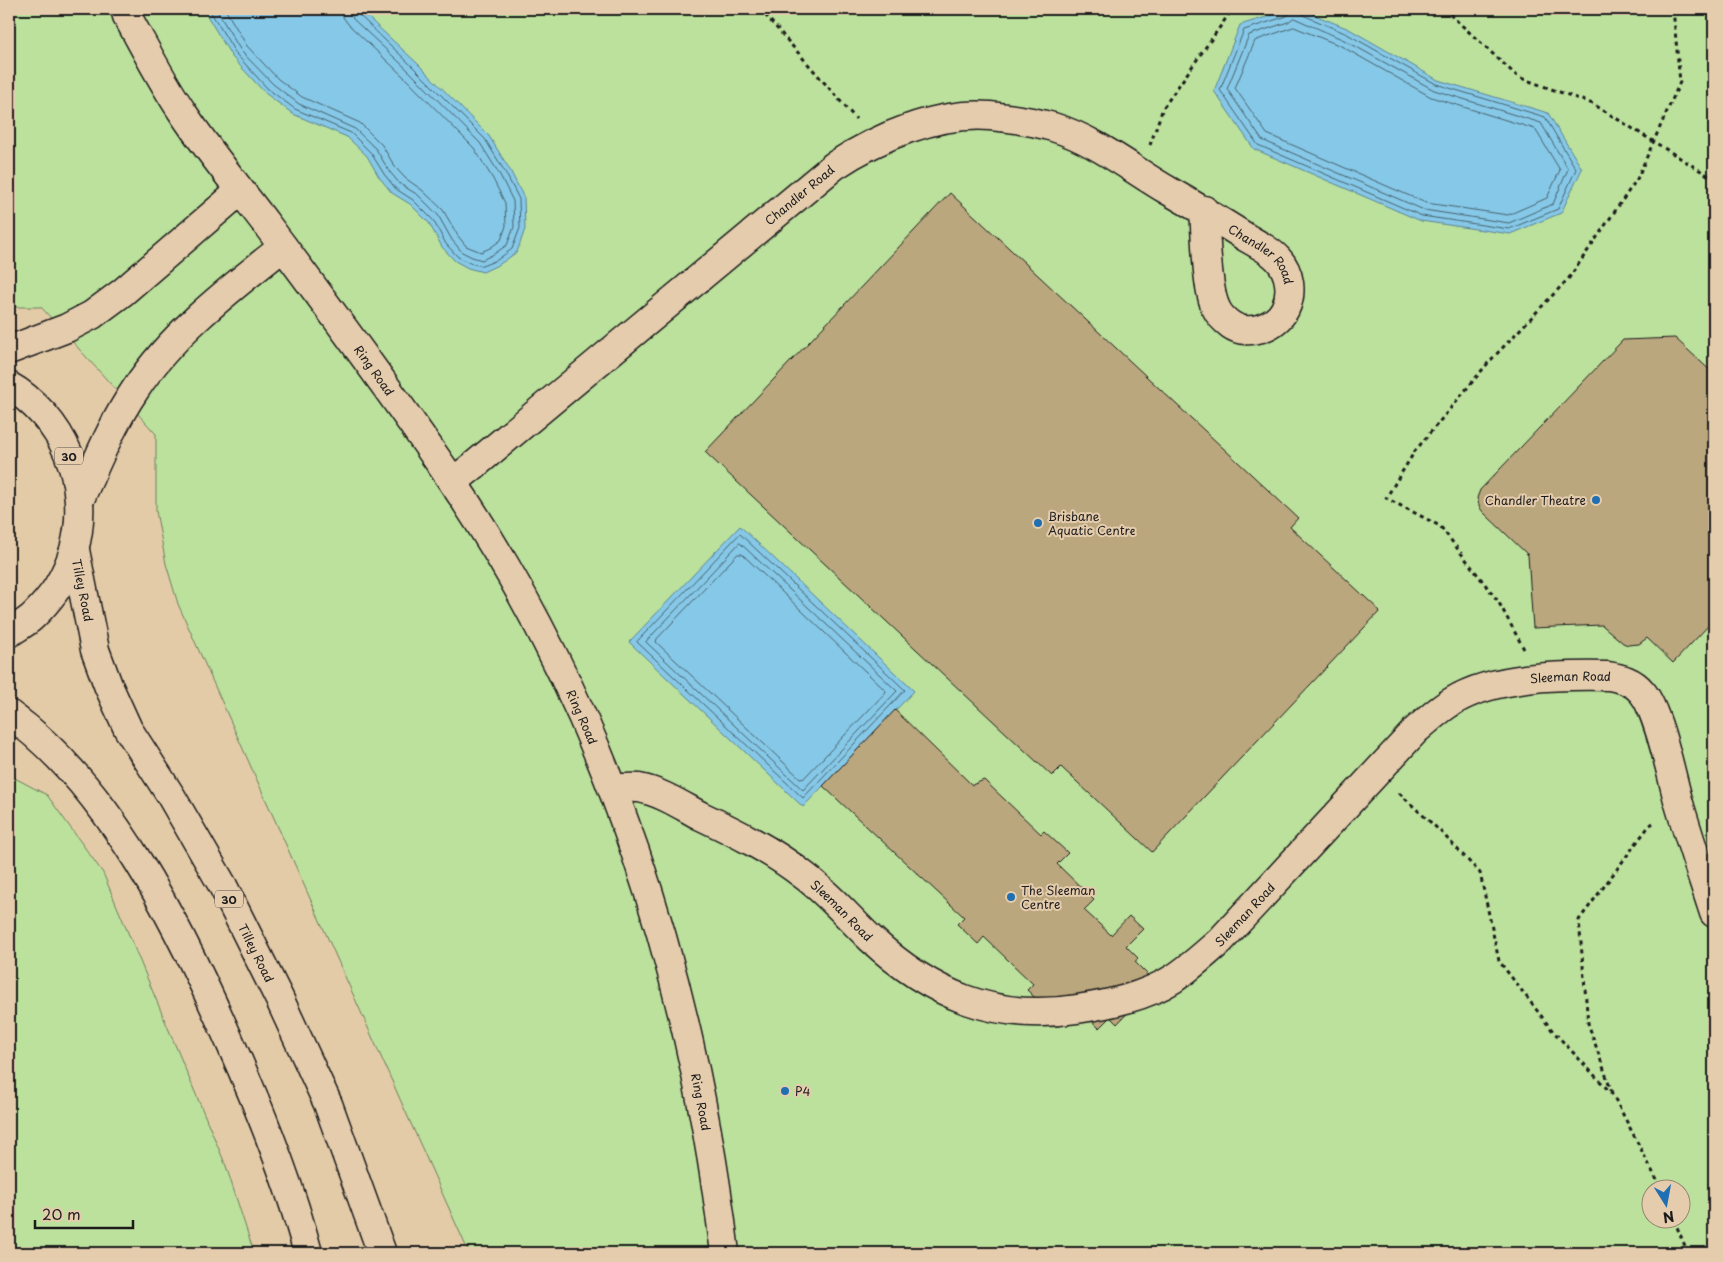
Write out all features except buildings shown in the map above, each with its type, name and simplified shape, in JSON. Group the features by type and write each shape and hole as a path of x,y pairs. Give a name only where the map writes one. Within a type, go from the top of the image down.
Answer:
{"main road":[{"name":"Ring Road","path":"125,9 127,16 180,109 385,385 453,482 517,588 551,650 581,712 613,789 648,888 668,955 689,1038 704,1112 725,1253"},
{"name":"Chandler Road","path":"453,482 834,166 878,140 900,132 962,117 988,116 1028,120 1054,127 1102,149 1167,190 1204,210"},
{"path":"9,350 67,328 92,315 123,292 240,191"},
{"path":"80,499 108,437 135,389 159,359 195,319 283,247"},
{"name":"30","path":"9,386 34,404 52,425 66,447 76,473 80,499 80,524 75,550 58,586 32,618 9,633"},
{"name":"Tilley Road","path":"75,550 95,650 108,685 128,729 171,796 222,886 280,1000 328,1104 382,1253"},
{"name":"Sleeman Road","path":"613,789 634,788 659,794 755,842 822,890 897,961 915,975 936,987 957,997 1005,1010 1030,1013 1064,1011 1102,1006 1131,998 1172,980 1196,962 1220,941 1416,730 1438,710 1477,690 1500,682 1608,676 1620,678 1634,684 1643,693 1648,702 1655,718 1679,803 1714,913"},
{"path":"9,714 24,725 68,766 106,814 152,886 196,969 253,1095 279,1163 308,1253"}],"path":[{"path":"760,9 862,126 878,140"},
{"path":"1144,174 1146,156 1162,108 1229,14 1236,9"},
{"path":"1444,9 1518,77 1593,104 1714,180"},
{"path":"1529,679 1525,651 1498,601 1440,526 1386,498 1416,451 1488,362 1569,278 1637,178 1680,82 1673,9"},
{"path":"1377,772 1441,832 1480,873 1499,960 1552,1030 1613,1095"},
{"path":"1657,1180 1613,1095 1588,1023 1579,920 1649,826 1679,803"},
{"path":"1678,1230 1688,1253"}],"green space":[{"name":"The Sleeman Centre","path":"9,9 1714,9 1714,1253 469,1253 178,604 166,564 156,511 156,434 41,307 9,307"},
{"path":"9,775 47,795 103,873 226,1166 254,1253 9,1253"}],"water":[{"path":"203,9 359,9 417,63 489,136 510,170 524,198 525,229 517,252 500,264 483,272 468,268 455,261 442,247 429,223 410,204 392,193 379,177 367,156 347,137 293,114 265,93 232,57"},
{"path":"1292,9 1300,9 1349,29 1438,80 1548,113 1582,169 1561,213 1510,234 1421,221 1254,149 1214,91 1240,25"},
{"path":"740,526 914,691 803,807 629,642"}],"place":[{"name":"Chandler Theatre","path":"1596,500"},
{"name":"Brisbane Aquatic Centre","path":"1038,523"},
{"name":"The Sleeman Centre","path":"1011,897"},
{"name":"P4","path":"785,1091"}]}
